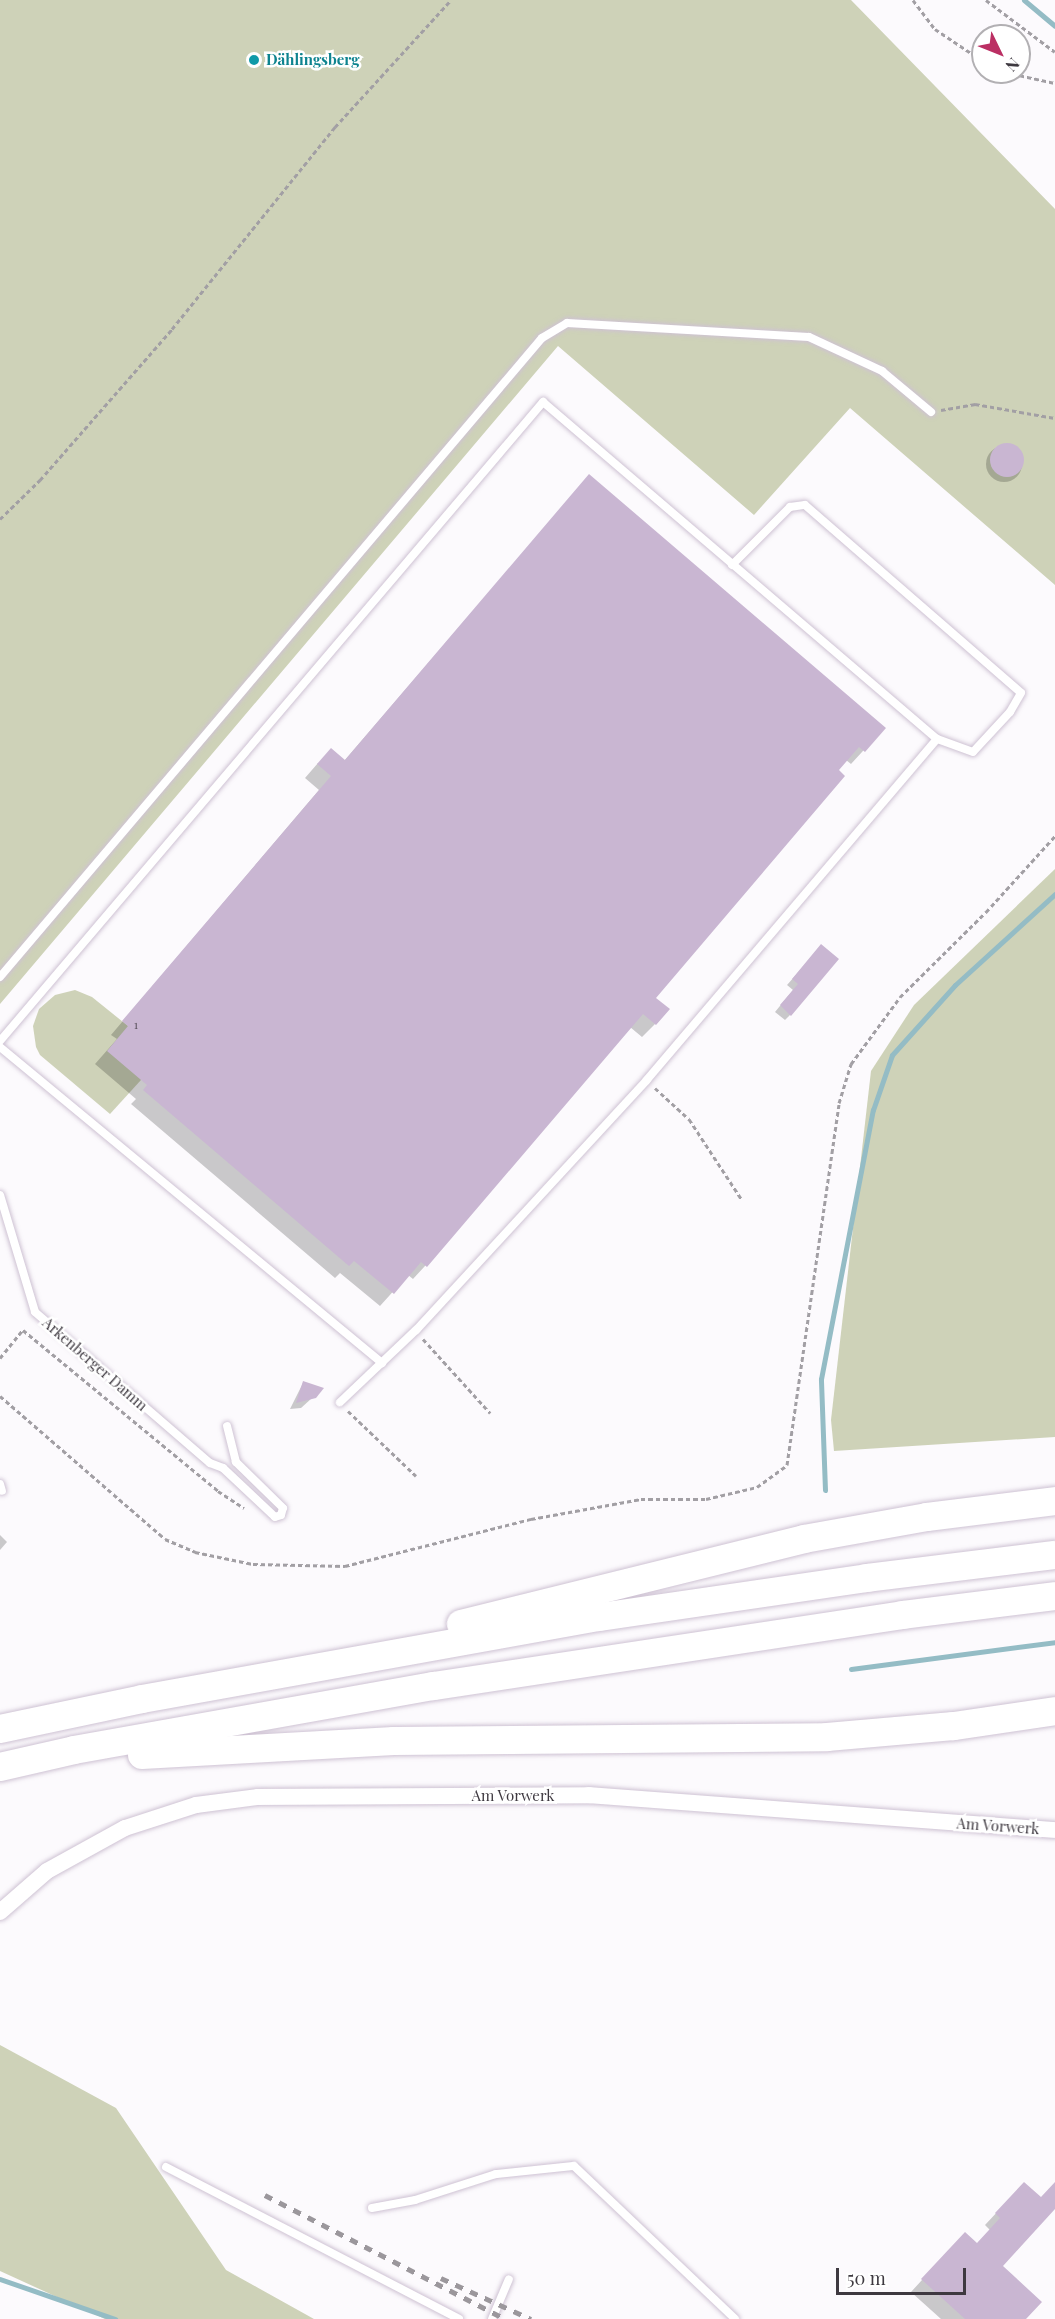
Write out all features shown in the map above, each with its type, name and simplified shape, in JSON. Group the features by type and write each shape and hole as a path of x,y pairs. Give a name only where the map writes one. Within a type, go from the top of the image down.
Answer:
{"highway":[{"path":"327,1665 448,1627 804,1539 927,1517 1055,1501"},
{"path":"0,1729 327,1665 600,1617 867,1578 1055,1555"},
{"path":"0,1767 74,1750 434,1686 903,1615 1055,1596"},
{"path":"74,1750 134,1756 394,1741 827,1737 954,1726 1055,1711"}],"street":[{"name":"Am Vorwerk","path":"0,1912 47,1871 125,1828 196,1805 258,1797 589,1796 1055,1830"}],"lane":[{"path":"0,976 542,338 567,323 809,337 882,371 931,412"},
{"path":"0,1041 543,402 732,566 937,739 973,752 1010,712 1021,693 805,505 790,507 732,566"},
{"path":"340,1402 416,1330 647,1080 937,739"},
{"path":"0,1047 382,1363"},
{"name":"Arkenberger Damm","path":"0,1195 35,1312 210,1464 223,1468 275,1517"},
{"path":"227,1426 236,1462 283,1508 281,1515 275,1517"},
{"path":"372,2208 415,2200 496,2174 573,2166 735,2319"},
{"path":"166,2167 459,2319"},
{"path":"492,2319 509,2279"}],"path":[{"path":"0,519 40,480 172,329 335,127 451,0"},
{"path":"913,0 934,29 971,52"},
{"path":"986,0 1055,52"},
{"path":"1031,78 1055,83"},
{"path":"931,412 975,404 1055,418"},
{"path":"0,1396 165,1539 195,1552 253,1564 345,1566 531,1520 641,1499 706,1499 757,1487 787,1465 838,1103 851,1064 900,997 987,912 1055,836"},
{"path":"647,1080 689,1119 742,1200"},
{"path":"0,1358 23,1330 218,1491 272,1522 275,1517"},
{"path":"416,1330 490,1413"},
{"path":"340,1402 416,1476"}],"green space":[{"path":"0,0 851,0 1055,209 1055,585 850,408 754,515 558,346 0,1004"},
{"path":"1055,869 1055,1437 834,1451 831,1420 871,1071 914,1005"},
{"path":"75,990 92,997 128,1026 141,1080 110,1114 40,1055 36,1047 33,1026 39,1009 55,995"},
{"path":"0,2045 116,2108 226,2270 314,2319 105,2319 0,2271"}],"building":[{"path":"1007,443 1019,448 1024,460 1019,472 1007,477 995,472 990,460 995,448"},
{"path":"589,474 886,728 865,752 859,747 839,770 845,776 656,998 670,1009 656,1025 643,1014 427,1267 421,1262 394,1294 354,1261 349,1266 143,1090 147,1085 107,1051 128,1026 122,1021 331,776 317,764 331,748 345,760"},
{"path":"821,944 839,959 791,1016 780,1005 798,984 792,979"},
{"path":"303,1381 324,1388 316,1398 296,1403"},
{"path":"1024,2182 1041,2197 1055,2182 1055,2209 1003,2266 1042,2302 1026,2319 965,2319 921,2279 965,2232 977,2243 1000,2218 995,2213"}],"waterway":[{"path":"1024,0 1055,26"},
{"path":"825,1490 821,1379 873,1110 892,1055 955,985 1055,894"},
{"path":"851,1669 1055,1642"},
{"path":"0,2279 115,2319"}],"railway":[{"path":"265,2195 505,2319"},
{"path":"441,2278 531,2319"}],"place":[{"name":"Dählingsberg","path":"254,60"}]}
